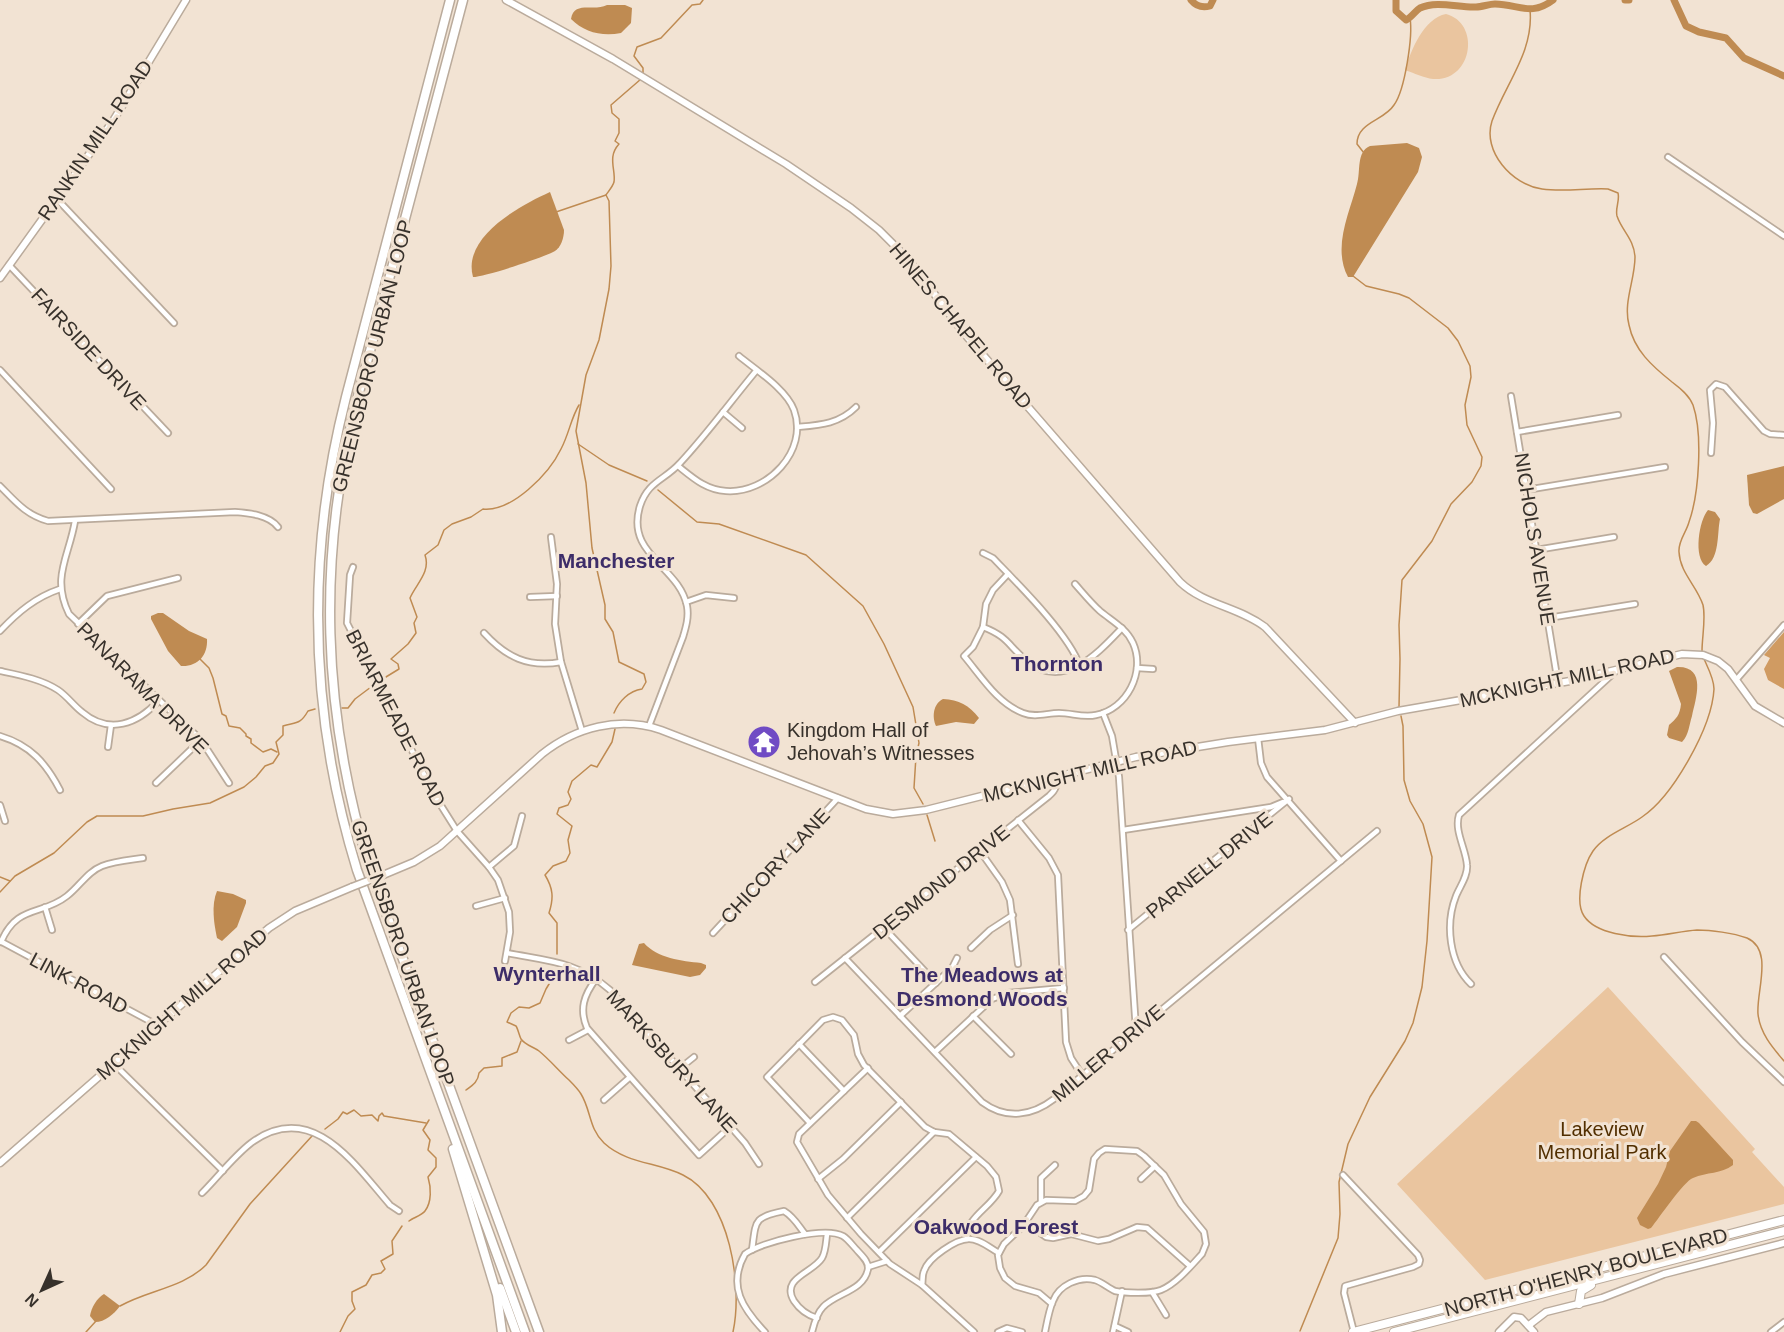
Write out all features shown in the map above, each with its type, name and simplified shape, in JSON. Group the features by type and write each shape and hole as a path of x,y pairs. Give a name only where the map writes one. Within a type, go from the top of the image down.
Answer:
{"highway":[{"name":"GREENSBORO URBAN LOOP","path":"450,0 340,417 325,499 317,592 320,686 326,738 338,800 361,880 525,1332"},
{"name":"GREENSBORO URBAN LOOP","path":"463,0 357,400 344,460 337,500 331,562 330,654 344,767 352,807 369,866 539,1331"},
{"path":"431,1073 497,1295 502,1332"},
{"name":"NORTH O'HENRY BOULEVARD","path":"1353,1332 1784,1220"},
{"path":"476,1223 516,1332"},
{"name":"NORTH O'HENRY BOULEVARD","path":"1394,1332 1784,1231"},
{"path":"1579,1304 1582,1289 1638,1269"},
{"path":"1516,1300 1568,1291 1574,1293 1579,1304"}],"street":[{"name":"RANKIN MILL ROAD","path":"0,278 117,115 186,0"},
{"name":"HINES CHAPEL ROAD","path":"506,0 642,77 786,164 851,208 889,239 914,267 963,332 1180,582 1198,597 1250,617 1265,627 1355,723"},
{"path":"1668,157 1784,236"},
{"path":"57,199 174,323"},
{"name":"FAIRSIDE DRIVE","path":"9,265 168,433"},
{"path":"678,466 711,489 739,491 753,487 773,474 794,449 797,427 794,410 788,399 739,356"},
{"path":"0,370 111,489"},
{"path":"649,726 687,622 686,602 675,582 646,550 639,531 639,512 647,491 658,479 678,466 756,370"},
{"path":"1711,453 1713,423 1710,390 1716,384 1725,387 1764,431 1784,435"},
{"name":"NICHOLS AVENUE","path":"1511,396 1558,683"},
{"path":"797,427 833,423 856,407"},
{"path":"723,412 742,428"},
{"path":"1517,432 1617,415"},
{"path":"1527,490 1665,467"},
{"path":"0,486 30,515 48,521 235,512 265,518 278,527"},
{"name":"PANARAMA DRIVE","path":"75,521 62,566 60,589 69,614 201,740 229,783"},
{"path":"551,537 557,596 555,624 561,662 582,731"},
{"path":"1536,550 1614,537"},
{"path":"983,553 993,558 1054,626 1076,654 1080,666"},
{"name":"BRIARMEADE ROAD","path":"353,567 350,575 346,623 416,763 457,831 498,880 505,898 510,932 505,961"},
{"path":"1008,574 993,590 986,604 983,627 973,647 964,656 996,695 1014,709 1034,716 1058,713 1085,717 1103,713 1117,705 1127,694 1137,668 1133,643 1122,628 1093,604 1075,584"},
{"path":"78,624 107,596 178,578"},
{"path":"0,631 34,600 60,589"},
{"path":"686,602 706,595 734,598"},
{"path":"530,597 557,596"},
{"path":"1548,618 1635,604"},
{"path":"1736,680 1784,625"},
{"path":"983,627 1005,638 1028,662 1042,669 1066,670 1089,661 1122,628"},
{"path":"484,633 498,647 516,659 540,664 561,662"},
{"name":"MCKNIGHT MILL ROAD","path":"0,1163 277,922 304,906 424,857 457,831 551,747 582,731 617,723 649,726 876,812 900,814 926,810 1118,761 1258,738 1325,730 1407,710 1558,683 1674,655 1695,654 1718,661 1736,680 1755,706 1784,723"},
{"path":"1137,668 1153,669"},
{"path":"1471,984 1456,963 1450,934 1454,903 1467,867 1457,823 1459,814 1617,670"},
{"path":"0,671 51,686 59,690 90,718 111,725 129,723 140,718 159,700"},
{"path":"1103,713 1118,761 1136,1030"},
{"path":"108,747 111,725"},
{"path":"0,736 16,741 36,754 48,768 60,790"},
{"path":"1258,738 1265,772 1341,861"},
{"path":"156,783 201,740"},
{"name":"DESMOND DRIVE","path":"815,982 1054,791 1057,784 1056,776"},
{"name":"CHICORY LANE","path":"713,933 838,798"},
{"path":"1123,830 1271,807 1289,800"},
{"name":"PARNELL DRIVE","path":"1128,930 1289,800"},
{"path":"0,806 5,821"},
{"path":"489,867 514,846 522,816"},
{"path":"1018,820 1049,858 1058,875 1068,1051 1082,1075"},
{"name":"MILLER DRIVE","path":"845,958 982,1102 995,1110 1016,1115 1036,1111 1050,1102 1377,831"},
{"path":"980,851 1002,882 1010,900 1018,964"},
{"path":"1,942 14,922 28,912 68,896 86,876 97,868 143,858"},
{"path":"476,906 505,898"},
{"path":"45,907 52,930"},
{"path":"971,948 990,930 1013,915"},
{"path":"884,928 936,983"},
{"name":"LINK ROAD","path":"1,942 158,1025"},
{"name":"MARKSBURY LANE","path":"507,953 565,964 582,970 596,979 609,990 680,1069 730,1126 759,1164"},
{"path":"1664,957 1742,1042 1784,1082"},
{"path":"900,1016 955,964 957,958"},
{"path":"596,979 583,1001 582,1012 588,1030 699,1155 730,1126"},
{"path":"935,1052 992,999 1008,993 1064,988"},
{"path":"973,1016 1011,1054"},
{"path":"810,1123 767,1077 823,1020 837,1017 843,1020 852,1032 858,1054 868,1068 925,1127 934,1132 949,1134 995,1176 999,1191 971,1221 966,1232 967,1239"},
{"path":"569,1040 588,1030"},
{"path":"799,1044 844,1090"},
{"path":"680,1069 694,1057"},
{"path":"114,1064 223,1172"},
{"path":"868,1068 799,1134 797,1142 828,1195 847,1218 888,1262 937,1297 974,1332"},
{"path":"604,1100 629,1078"},
{"path":"818,1179 843,1159 901,1102"},
{"path":"202,1193 244,1149 257,1139 272,1132 288,1129 312,1132 333,1142 390,1205 399,1211"},
{"path":"847,1218 934,1132"},
{"path":"1044,1332 1052,1304 1062,1289 1079,1279 1095,1280 1122,1292 1152,1292 1166,1287 1202,1254 1205,1248 1204,1232 1181,1204 1167,1180 1137,1151 1105,1149 1099,1153 1094,1159 1089,1190 1084,1196 1076,1201 1050,1199 1041,1202 999,1253 1000,1268 1011,1284 1039,1293 1052,1304"},
{"path":"879,1252 976,1157"},
{"path":"1041,1202 1041,1178 1055,1165"},
{"path":"1141,1179 1155,1166"},
{"path":"1343,1175 1418,1255 1420,1260 1419,1264 1413,1267 1345,1286 1344,1293 1353,1332"},
{"path":"752,1250 755,1223 760,1218 773,1213 784,1211 788,1213 794,1217 805,1234"},
{"path":"1025,1222 1046,1237 1053,1238 1071,1234 1098,1241 1109,1239 1137,1227 1147,1228 1190,1266"},
{"path":"817,1318 807,1314 795,1303 790,1287 798,1277 823,1257 827,1234"},
{"path":"765,1332 744,1307 737,1285 740,1264 745,1254 795,1235 843,1236 861,1254 868,1267 864,1278 846,1293 821,1308 812,1332"},
{"path":"922,1285 923,1272 927,1265 948,1247 967,1239 979,1241 999,1253"},
{"name":"NORTH O'HENRY BOULEVARD","path":"1529,1325 1546,1312 1607,1296 1664,1274 1784,1243"},
{"path":"868,1267 888,1262"},
{"path":"1122,1292 1114,1329 1128,1332"},
{"path":"1152,1292 1166,1315"},
{"path":"1499,1332 1514,1317 1521,1318 1534,1332"},
{"path":"1772,1332 1784,1322"},
{"path":"998,1332 1007,1328 1022,1332"}],"green space":[{"path":"1446,14 1457,20 1464,28 1468,39 1468,51 1464,62 1457,71 1446,77 1433,79 1405,70 1411,53 1425,28 1438,17"},
{"name":"Lakeview Memorial Park","path":"1608,987 1755,1149 1752,1152 1784,1187 1784,1204 1485,1280 1397,1184"}],"shaded area":[{"path":"625,5 632,8 631,23 621,33 594,32 571,19 573,13 580,8"},
{"path":"1407,143 1419,148 1422,157 1418,172 1353,277 1348,277 1344,266 1342,242 1357,184 1361,157 1370,146"},
{"path":"550,192 564,230 562,242 557,249 514,266 473,277 472,262 476,249 484,236 509,214"},
{"path":"1784,466 1784,499 1757,514 1753,513 1749,505 1747,475"},
{"path":"1708,510 1715,512 1720,519 1716,551 1706,566 1700,555 1699,539 1702,522"},
{"path":"163,613 189,631 207,639 206,651 197,662 181,666 168,651 151,619 151,616"},
{"path":"1784,632 1784,689 1768,680 1764,669 1770,658 1764,655"},
{"path":"1677,667 1693,672 1697,684 1696,701 1686,736 1682,742 1669,738 1667,735 1669,725 1677,716 1681,704 1669,671"},
{"path":"943,699 963,704 979,718 974,724 956,722 936,726 934,711"},
{"path":"217,891 233,894 246,900 237,927 222,941 217,938 214,921 214,902"},
{"path":"644,943 663,955 678,960 701,963 706,965 706,968 700,975 690,977 632,965 639,944"},
{"path":"1691,1121 1699,1123 1733,1160 1733,1165 1689,1181 1648,1229 1640,1225 1637,1218 1658,1184 1670,1151"},
{"path":"104,1294 120,1306 109,1317 95,1322 90,1316 93,1307"}],"waterway":[{"path":"643,74 643,68 634,56 637,47 661,38 692,5 700,4 703,0"},
{"path":"1191,0 1205,7 1210,6 1213,0"},
{"path":"1396,0 1396,11 1406,20 1420,8 1441,4 1469,7 1495,4 1531,9 1553,0"},
{"path":"1674,0 1686,26 1699,32 1726,38 1744,58 1784,76"},
{"path":"1530,10 1528,39 1518,67 1492,121 1491,144 1502,165 1510,174 1531,186 1558,190 1608,189 1618,193 1617,216 1630,240 1635,257 1627,308 1631,334 1645,357 1689,398 1696,417 1699,464 1695,496 1679,552 1685,573 1703,605 1702,651"},
{"path":"1364,153 1357,144 1361,131 1390,110 1402,88 1409,49 1410,18"},
{"path":"556,212 606,195 612,187 614,182 613,154 619,144 615,141 619,133 619,119 612,113 611,105 641,79"},
{"path":"606,195 609,201 611,266 609,289 599,340 586,375 576,431 586,483 592,548 605,605 605,619 613,632 619,662 644,674 646,682 642,689 625,697 614,713"},
{"path":"1353,276 1366,286 1409,298 1448,328 1458,341 1470,366 1471,377 1465,405 1467,425 1482,457 1481,466 1472,482 1451,504 1432,541 1402,580 1399,625 1399,707"},
{"path":"381,680 399,669 398,664 391,659 408,644 416,633 414,623 417,617 410,598 426,567 425,555 438,545 444,530 452,524 471,517 483,509 506,504 539,480 561,449 579,405"},
{"path":"578,444 609,465 647,481"},
{"path":"658,490 697,522 719,524 806,555 863,606 884,644 913,707 919,743 914,788 923,804"},
{"path":"200,659 209,668 222,714 226,716 229,726 240,728 251,739 251,743 263,752 271,749 277,752"},
{"path":"1704,659 1712,677 1714,689 1712,705 1699,741 1678,777 1654,807 1636,821 1603,840 1593,851 1581,883 1581,909 1584,916 1597,927 1625,935 1644,936 1697,930 1729,933 1747,938 1755,944 1762,961 1759,1021 1767,1039 1784,1061"},
{"path":"342,708 348,708 355,699 371,687"},
{"path":"0,892 15,876 54,853 87,822 97,816 143,816 210,803 244,787 265,766 273,763 279,754 276,742 283,735 283,726 303,719 308,711 315,709"},
{"path":"1300,1331 1338,1238 1339,1182 1348,1144 1370,1097 1405,1041 1413,1023 1422,987 1432,857 1423,824 1410,801 1404,780 1401,716"},
{"path":"557,954 557,923 549,913 552,893 545,875 553,866 566,861 570,853 568,840 572,826 557,814 559,808 568,805 571,799 568,792 572,781 591,765 597,767 612,742 615,729"},
{"path":"927,815 935,841"},
{"path":"0,877 10,881"},
{"path":"557,971 540,1003 529,1008 519,1007 511,1013 507,1022 516,1026 523,1041 543,1054 578,1090 584,1100 595,1132 604,1143 622,1155 683,1175 699,1186 712,1203 722,1223 734,1268 736,1313 733,1332"},
{"path":"466,1090 475,1083 484,1068 502,1066 502,1058 517,1052 521,1041"},
{"path":"325,1129 343,1112 347,1114 354,1110 361,1116 372,1115 378,1121 382,1113 384,1116 426,1123"},
{"path":"409,1221 425,1211 430,1199 428,1177 436,1167 436,1158 428,1150 430,1140 423,1130 429,1120"},
{"path":"120,1306 176,1284 197,1273 206,1265 250,1204 312,1136"},
{"path":"340,1332 348,1316 355,1309 352,1292 366,1285 372,1275 381,1273 385,1269 381,1261 393,1254 392,1241 402,1226"},
{"path":"86,1332 96,1321"}],"place":[{"name":"Kingdom Hall of Jehovah’s Witnesses","path":"764,742"}],"district":[{"name":"Manchester","path":"616,560"},
{"name":"Thornton","path":"1057,663"},
{"name":"Wynterhall","path":"547,973"},
{"name":"The Meadows at Desmond Woods","path":"982,986"},
{"name":"Oakwood Forest","path":"996,1226"}]}
